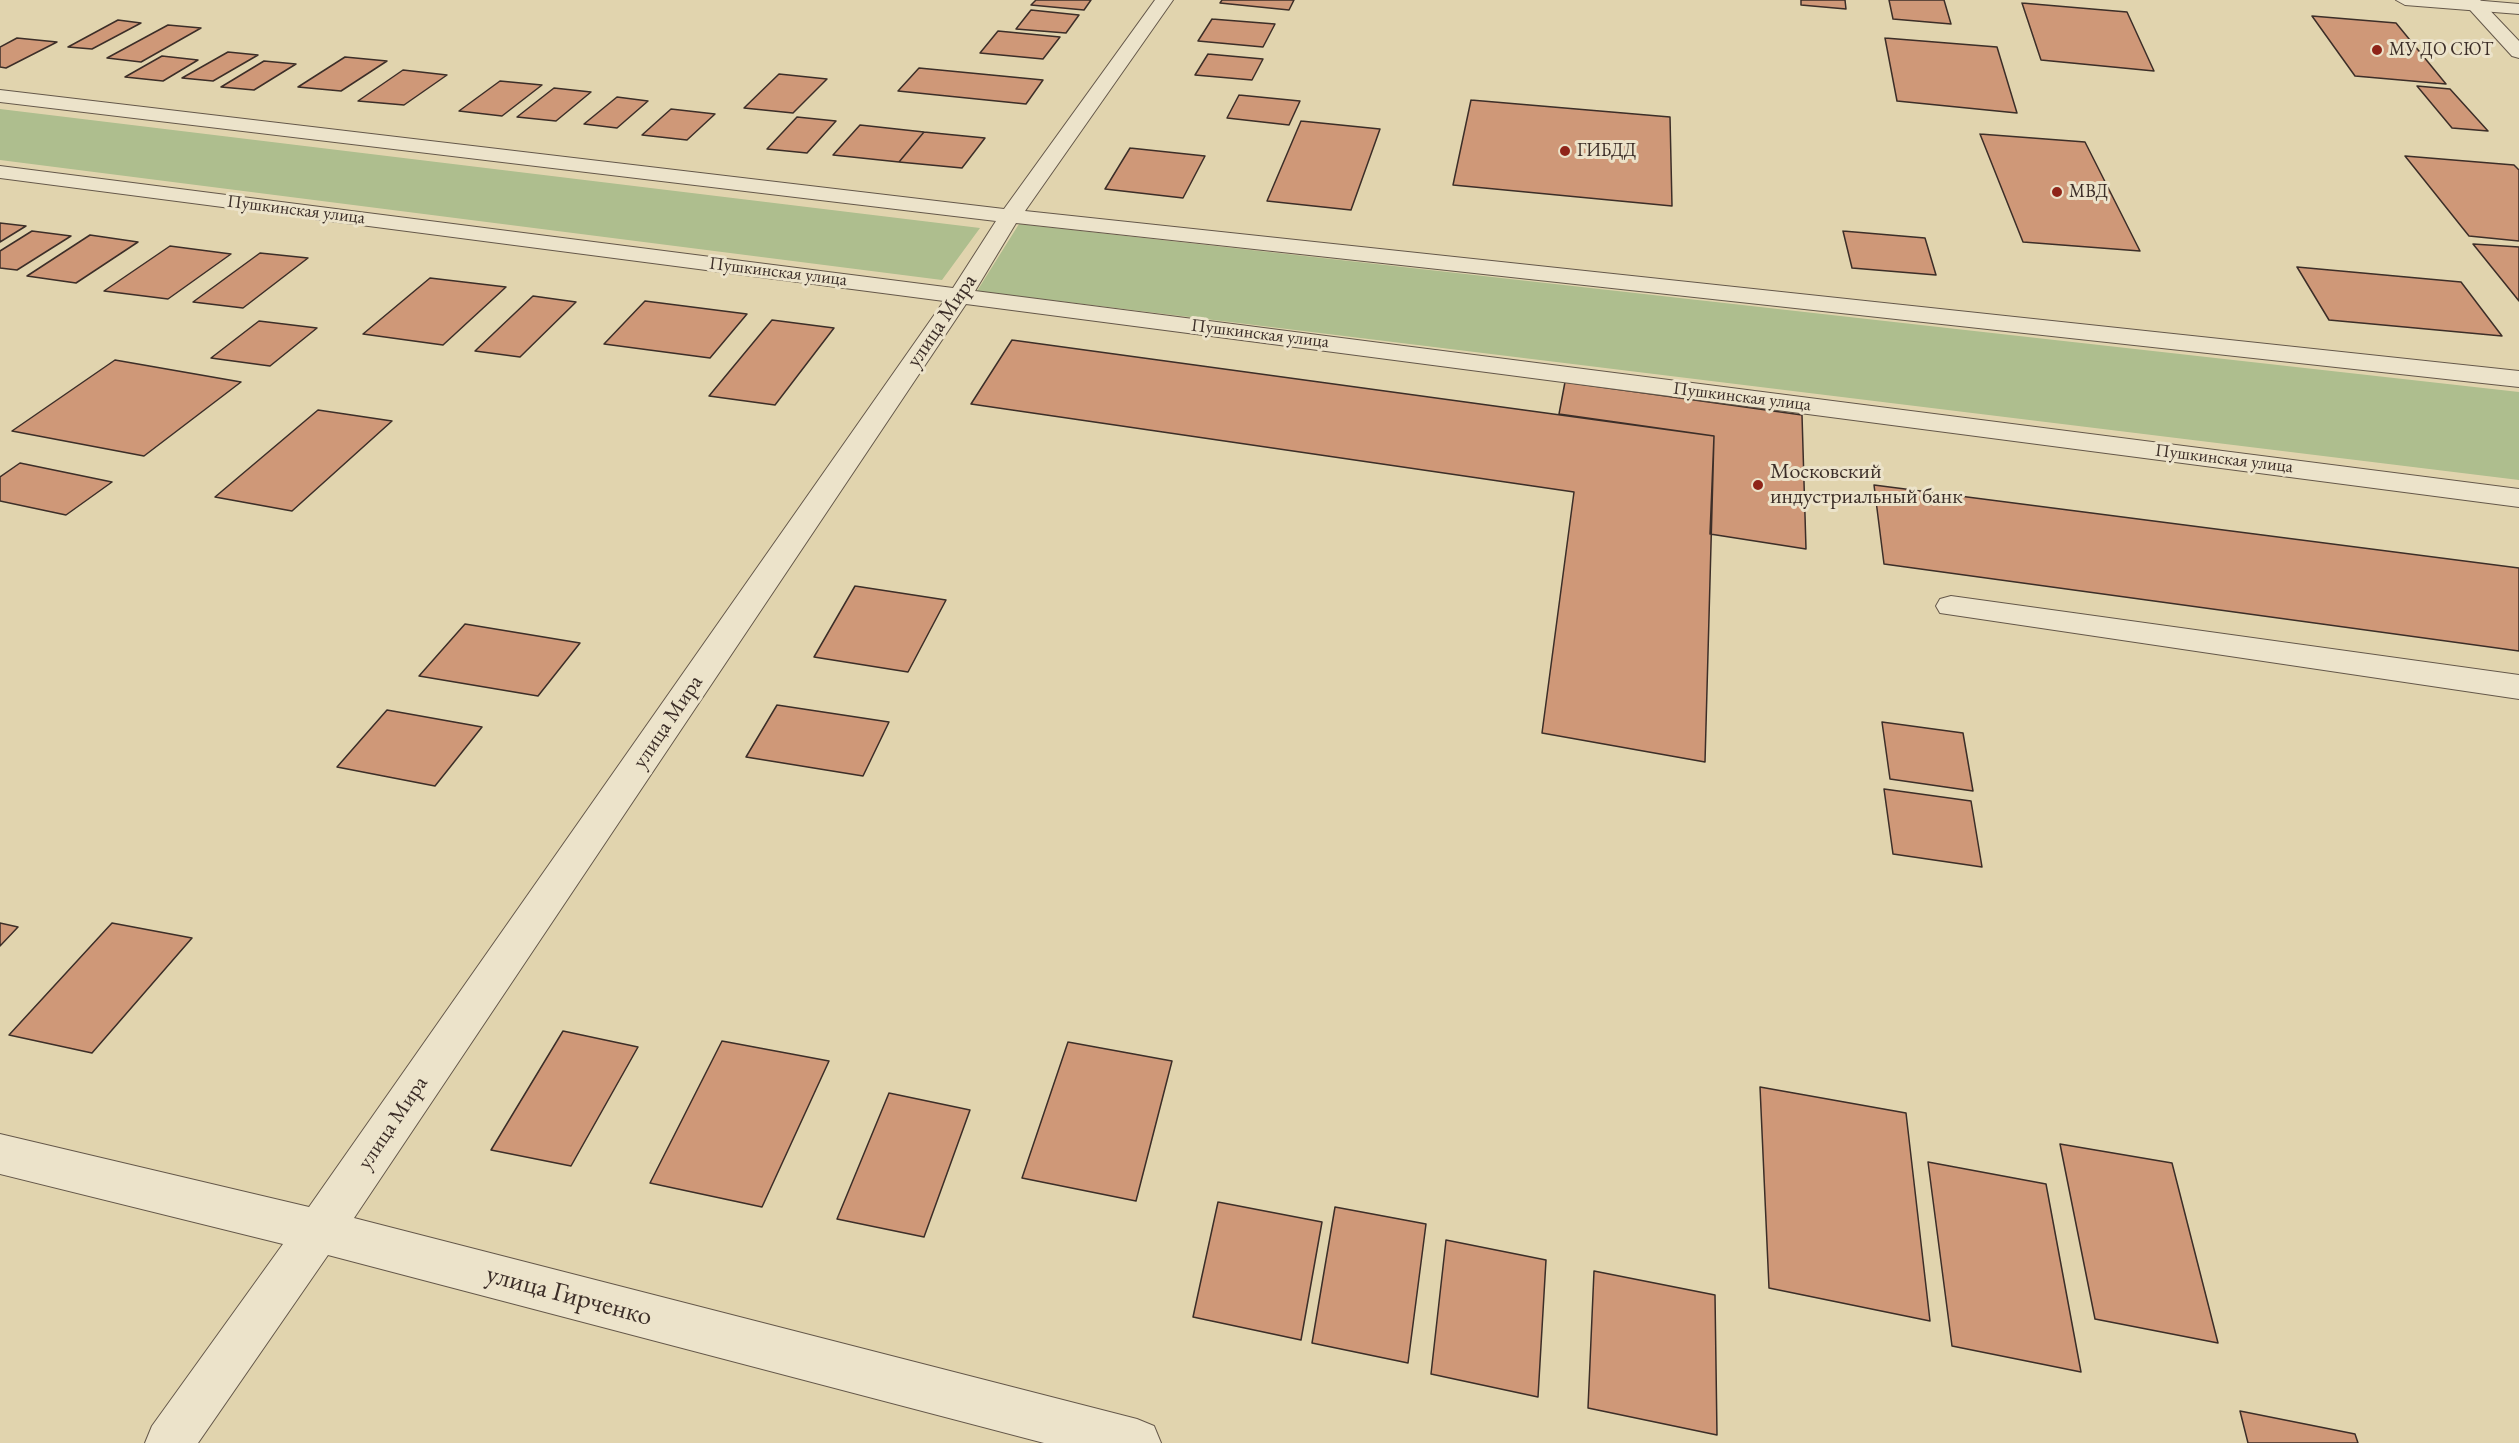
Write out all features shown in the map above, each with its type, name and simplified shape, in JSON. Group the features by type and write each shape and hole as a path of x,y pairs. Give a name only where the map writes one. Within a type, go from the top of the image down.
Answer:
{"street":[{"name":"улица Мира","path":"169,1443 319,1231 960,295 1010,216 1164,0"},
{"path":"2405,0 2473,3 2519,9"},
{"path":"2473,3 2519,52"},
{"path":"0,96 1010,216 2519,380"},
{"name":"Пушкинская улица","path":"0,172 2519,498"},
{"path":"1951,606 2519,687"},
{"name":"улица Гирченко","path":"0,1154 319,1231 1137,1443"}],"green space":[{"path":"0,109 980,228 942,280 0,160"},
{"path":"1019,224 2519,392 2519,480 977,291"}],"building":[{"path":"1036,0 1091,0 1084,10 1031,5"},
{"path":"1222,0 1294,0 1289,10 1220,3"},
{"path":"1801,0 1845,0 1846,9 1801,5"},
{"path":"1889,0 1944,0 1951,24 1893,19"},
{"path":"2022,3 2127,12 2154,71 2041,60"},
{"path":"1031,10 1079,15 1066,33 1016,29"},
{"name":"МУ ДО СЮТ","path":"2312,16 2396,23 2446,84 2355,76"},
{"path":"1212,19 1275,24 1263,47 1198,41"},
{"path":"118,20 141,23 92,49 68,47"},
{"path":"168,25 201,28 141,62 107,58"},
{"path":"998,31 1060,37 1043,59 980,53"},
{"path":"17,38 57,42 6,68 0,67 0,47"},
{"path":"1885,38 1997,47 2017,113 1897,101"},
{"path":"228,52 258,55 213,81 182,78"},
{"path":"1208,54 1263,59 1252,80 1195,75"},
{"path":"162,56 198,60 163,81 125,77"},
{"path":"345,57 387,61 341,91 298,87"},
{"path":"264,61 296,64 254,90 221,87"},
{"path":"919,68 1043,80 1026,104 898,91"},
{"path":"403,70 447,75 404,105 358,101"},
{"path":"779,74 827,79 793,113 744,108"},
{"path":"500,81 542,85 502,116 459,111"},
{"path":"2417,86 2450,89 2488,131 2452,128"},
{"path":"554,88 591,92 556,121 517,117"},
{"path":"1239,95 1300,101 1289,125 1227,118"},
{"path":"617,97 648,101 617,128 584,124"},
{"name":"ГИБДД","path":"1471,100 1670,117 1672,206 1453,185"},
{"path":"671,109 715,114 687,140 642,135"},
{"path":"797,117 836,121 807,153 767,149"},
{"path":"1301,121 1380,129 1351,210 1267,201"},
{"path":"860,125 924,132 899,162 833,155"},
{"path":"924,132 985,138 962,168 899,162"},
{"name":"МВД","path":"1980,134 2085,142 2140,251 2023,242"},
{"path":"1130,148 1205,156 1183,198 1105,189"},
{"path":"2405,156 2514,165 2519,170 2519,241 2469,236"},
{"path":"0,223 26,226 0,242"},
{"path":"32,231 71,236 17,270 0,268 0,251"},
{"path":"1843,231 1925,238 1936,275 1852,268"},
{"path":"90,235 138,242 76,283 27,276"},
{"path":"2473,244 2519,247 2519,301"},
{"path":"170,246 231,254 168,299 104,291"},
{"path":"260,253 308,258 243,308 193,302"},
{"path":"2297,267 2461,282 2502,336 2329,320"},
{"path":"430,278 506,287 443,345 363,334"},
{"path":"533,296 576,302 520,357 475,351"},
{"path":"645,301 747,314 710,358 604,344"},
{"path":"772,320 834,328 775,405 709,396"},
{"path":"259,321 317,328 270,366 211,358"},
{"path":"1012,340 1714,436 1705,762 1542,733 1574,492 971,404"},
{"path":"115,360 241,382 144,456 12,431"},
{"name":"Московский индустриальный банк","path":"1565,382 1802,415 1806,549 1710,534 1714,436 1559,414"},
{"path":"318,410 392,421 292,511 215,497"},
{"path":"20,463 112,482 66,515 0,501 0,477"},
{"path":"1874,485 2519,568 2519,651 1884,564"},
{"path":"855,586 946,600 908,672 814,657"},
{"path":"465,624 580,643 538,696 419,676"},
{"path":"777,705 889,722 863,776 746,757"},
{"path":"387,710 482,727 435,786 337,767"},
{"path":"1882,722 1963,733 1973,791 1890,779"},
{"path":"1884,789 1971,801 1982,867 1893,854"},
{"path":"0,923 18,927 0,946"},
{"path":"112,923 192,938 92,1053 9,1035"},
{"path":"563,1031 638,1047 571,1166 491,1150"},
{"path":"722,1041 829,1061 762,1207 650,1183"},
{"path":"1068,1042 1172,1061 1136,1201 1022,1178"},
{"path":"1760,1087 1906,1113 1930,1321 1769,1288"},
{"path":"889,1093 970,1110 924,1237 837,1219"},
{"path":"2060,1144 2172,1163 2218,1343 2095,1319"},
{"path":"1928,1162 2046,1184 2081,1372 1952,1346"},
{"path":"1218,1202 1322,1222 1301,1340 1193,1317"},
{"path":"1335,1207 1426,1224 1408,1363 1312,1343"},
{"path":"1446,1240 1546,1260 1538,1397 1431,1374"},
{"path":"1594,1271 1715,1295 1717,1435 1588,1408"},
{"path":"2240,1411 2355,1434 2358,1443 2248,1443"}],"place":[{"name":"МУ ДО СЮТ","path":"2377,50"},
{"name":"ГИБДД","path":"1565,151"},
{"name":"МВД","path":"2057,192"},
{"name":"Московский индустриальный банк","path":"1758,485"}]}
